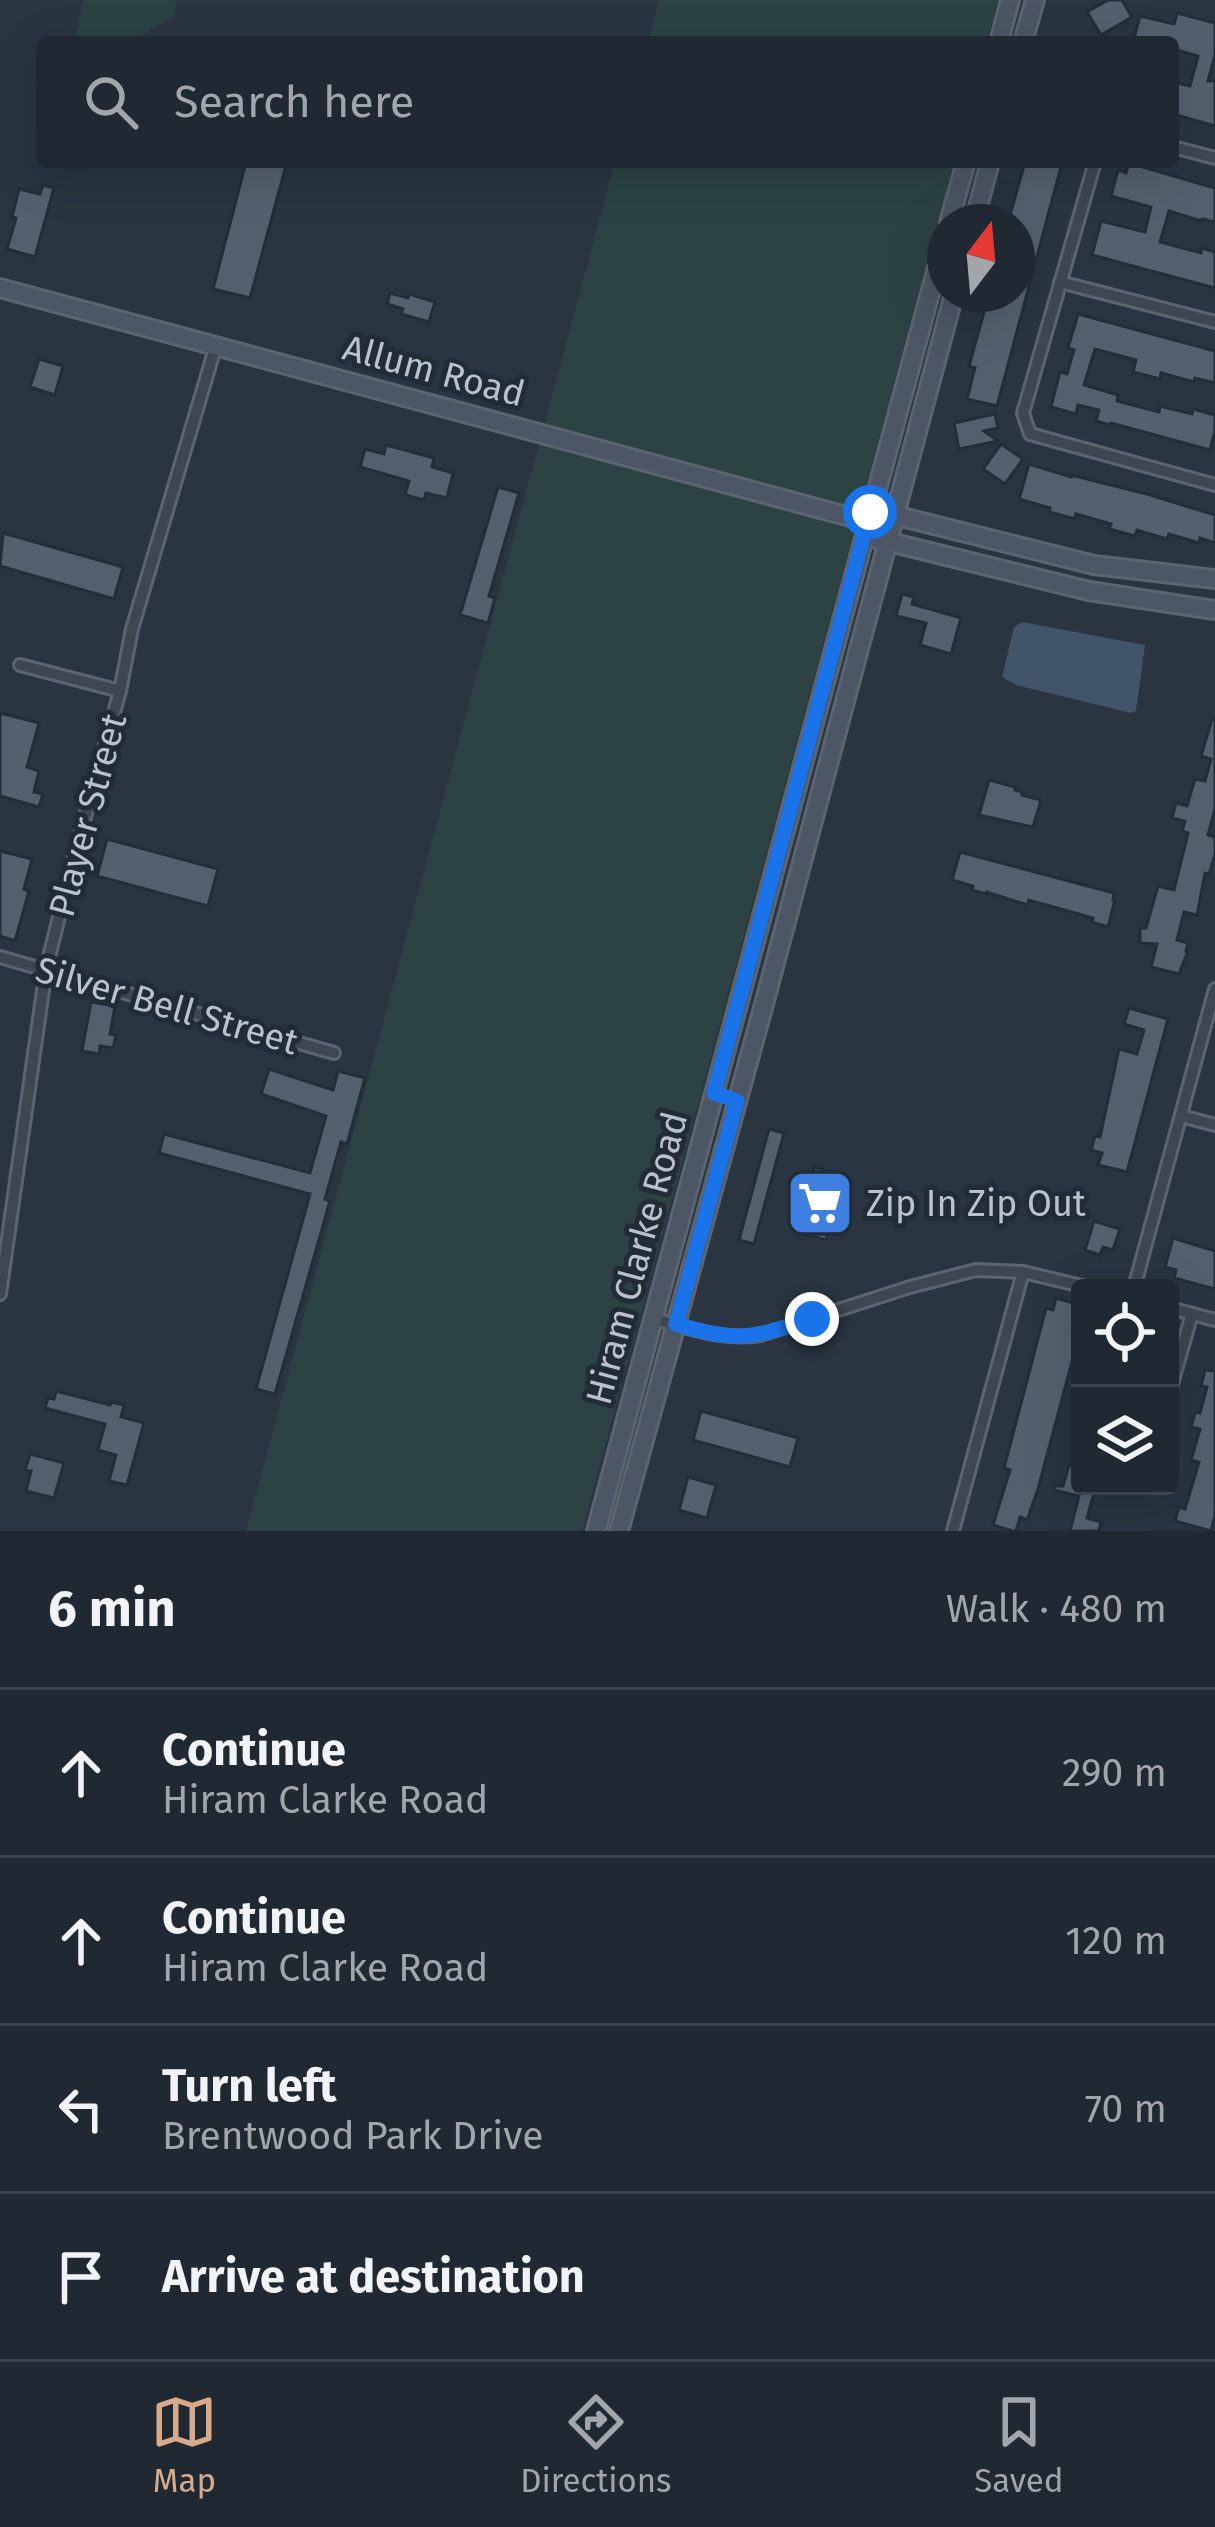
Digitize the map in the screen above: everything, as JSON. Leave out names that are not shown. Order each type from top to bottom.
[{"type":"main road","points":[[1000,36],[1010,0]]},
{"type":"main road","points":[[1025,36],[1035,0]]},
{"type":"main road","points":[[955,204],[964,168]]},
{"type":"main road","points":[[979,204],[988,168]]},
{"type":"main road","name":"Allum Road","points":[[0,288],[850,517],[870,512]]},
{"type":"main road","name":"Hiram Clarke Road","points":[[596,1531],[927,306]]},
{"type":"main road","name":"Hiram Clarke Road","points":[[619,1531],[949,312]]},
{"type":"main road","points":[[870,512],[1094,565],[1215,578]]},
{"type":"main road","points":[[850,517],[864,536],[886,542],[1089,591],[1215,610]]},
{"type":"main road","points":[[806,752],[829,758]]},
{"type":"main road","points":[[760,921],[784,927]]},
{"type":"main road","points":[[714,1093],[737,1101]]},
{"type":"street","points":[[1179,149],[1215,158]]},
{"type":"street","points":[[1093,168],[1023,413],[1025,424],[1030,434],[1215,485]]},
{"type":"street","points":[[1060,282],[1215,322]]},
{"type":"street","name":"Player Street","points":[[0,1294],[46,969],[132,629],[216,345]]},
{"type":"street","points":[[20,665],[120,691]]},
{"type":"street","name":"Silver Bell Street","points":[[0,957],[334,1053]]},
{"type":"street","points":[[1136,1279],[1215,989]]},
{"type":"street","points":[[1181,1115],[1215,1125]]},
{"type":"street","points":[[653,1319],[740,1338],[976,1270],[1023,1272],[1071,1283]]},
{"type":"street","points":[[953,1531],[1023,1272]]},
{"type":"street","points":[[1179,1310],[1215,1320]]},
{"type":"street","points":[[1171,1387],[1192,1314]]},
{"type":"green space","points":[[83,0],[176,0],[175,15],[142,36],[76,36]]},
{"type":"green space","points":[[659,0],[998,0],[988,36],[650,36]]},
{"type":"green space","points":[[613,168],[952,168],[943,204],[927,204],[927,261],[582,1531],[246,1531]]},
{"type":"water","points":[[1022,622],[1145,645],[1136,711],[1016,685],[1002,677],[1014,627]]},
{"type":"building","points":[[1108,0],[1122,0],[1132,17],[1101,35],[1087,12]]},
{"type":"building","points":[[1177,13],[1215,23],[1215,55],[1208,81],[1215,81],[1215,126],[1179,116],[1179,83],[1190,86],[1198,56],[1179,51],[1179,36],[1135,36],[1140,16],[1174,24]]},
{"type":"building","points":[[244,168],[285,168],[250,298],[213,289]]},
{"type":"building","points":[[1023,168],[1061,168],[1035,264],[1035,204],[1013,204]]},
{"type":"building","points":[[1128,168],[1146,168],[1215,188],[1215,222],[1169,211],[1160,242],[1215,252],[1215,288],[1092,255],[1101,221],[1145,232],[1151,207],[1111,196],[1118,170],[1126,173]]},
{"type":"building","points":[[43,185],[54,188],[35,257],[7,249],[19,189],[40,194]]},
{"type":"building","points":[[390,293],[435,302],[429,322],[401,314],[403,309],[387,304]]},
{"type":"building","points":[[984,312],[1022,312],[997,406],[967,399],[975,368],[969,366]]},
{"type":"building","points":[[1078,314],[1215,351],[1215,383],[1133,372],[1136,360],[1095,349],[1084,385],[1118,395],[1117,401],[1159,412],[1160,406],[1215,415],[1210,450],[1096,421],[1099,410],[1078,405],[1076,414],[1051,407],[1060,372],[1067,374],[1074,350],[1068,348]]},
{"type":"building","points":[[39,359],[63,366],[55,395],[30,387]]},
{"type":"building","points":[[995,414],[998,428],[984,431],[998,441],[959,449],[954,423]]},
{"type":"building","points":[[1001,444],[1023,459],[1005,484],[983,469]]},
{"type":"building","points":[[386,445],[434,458],[432,467],[453,473],[447,498],[426,493],[424,500],[405,495],[409,481],[360,467],[365,449],[384,454]]},
{"type":"building","points":[[1029,464],[1215,515],[1215,543],[1169,534],[1167,539],[1137,530],[1135,536],[1076,514],[1075,519],[1049,512],[1050,508],[1019,499]]},
{"type":"building","points":[[498,487],[519,493],[489,596],[495,598],[488,623],[460,615]]},
{"type":"building","points":[[3,533],[123,567],[114,599],[0,566]]},
{"type":"building","points":[[902,594],[914,597],[912,604],[961,618],[951,654],[920,645],[926,623],[896,616]]},
{"type":"building","points":[[0,713],[39,723],[27,767],[39,771],[34,792],[43,794],[39,807],[0,796]]},
{"type":"building","points":[[1212,719],[1215,809],[1208,835],[1215,837],[1215,855],[1209,874],[1205,873],[1197,915],[1184,912],[1177,940],[1188,943],[1188,951],[1179,974],[1151,967],[1157,944],[1140,943],[1140,928],[1146,928],[1158,886],[1174,890],[1188,833],[1182,831],[1185,821],[1172,818],[1176,803],[1187,806],[1195,779],[1205,781],[1211,759],[1201,756]]},
{"type":"building","points":[[989,780],[1041,800],[1033,827],[979,815]]},
{"type":"building","points":[[107,839],[218,869],[208,906],[97,876]]},
{"type":"building","points":[[0,851],[32,859],[15,941],[0,936]]},
{"type":"building","points":[[960,852],[1114,893],[1108,927],[1092,922],[1093,918],[1029,900],[1027,905],[952,880]]},
{"type":"building","points":[[91,1002],[115,1006],[110,1034],[116,1035],[113,1048],[100,1046],[99,1054],[82,1051]]},
{"type":"building","points":[[1129,1008],[1168,1019],[1127,1172],[1098,1165],[1102,1153],[1091,1150],[1095,1136],[1100,1137],[1119,1049],[1137,1054],[1144,1030],[1124,1024]]},
{"type":"building","points":[[269,1069],[333,1090],[338,1071],[365,1078],[347,1144],[341,1142],[325,1199],[330,1201],[275,1394],[256,1389],[310,1194],[159,1153],[164,1134],[310,1173],[326,1116],[261,1094]]},
{"type":"building","points":[[769,1129],[784,1133],[754,1244],[739,1240]]},
{"type":"building","name":"Zip In Zip Out","points":[[814,1167],[843,1175],[826,1240],[797,1232]]},
{"type":"building","points":[[1094,1221],[1120,1229],[1113,1250],[1103,1247],[1100,1255],[1085,1250]]},
{"type":"building","points":[[1173,1238],[1215,1251],[1215,1289],[1174,1278],[1176,1270],[1165,1267]]},
{"type":"building","points":[[1056,1298],[1071,1302],[1071,1366],[1038,1489],[1027,1520],[1020,1517],[1013,1531],[993,1525],[1046,1308],[1053,1310]]},
{"type":"building","points":[[1205,1370],[1215,1371],[1211,1531],[1175,1521],[1179,1507],[1185,1509],[1199,1462],[1191,1460],[1200,1429],[1191,1427],[1207,1387],[1201,1386]]},
{"type":"building","points":[[56,1391],[124,1405],[121,1417],[144,1423],[127,1485],[109,1481],[116,1455],[98,1450],[105,1424],[45,1408]]},
{"type":"building","points":[[701,1411],[798,1438],[790,1467],[693,1440]]},
{"type":"building","points":[[30,1454],[64,1463],[54,1498],[26,1491]]},
{"type":"building","points":[[1071,1466],[1071,1494],[1054,1490],[1054,1486],[1063,1486]]},
{"type":"building","points":[[688,1477],[716,1485],[707,1518],[679,1510]]},
{"type":"building","points":[[1075,1495],[1093,1495],[1087,1518],[1101,1522],[1099,1531],[1070,1531],[1079,1496]]},
{"type":"place","name":"Zip In Zip Out","points":[[820,1203]]},
{"type":"route","points":[[812,1319],[740,1338],[676,1324],[737,1101],[714,1093],[870,512]]}]
